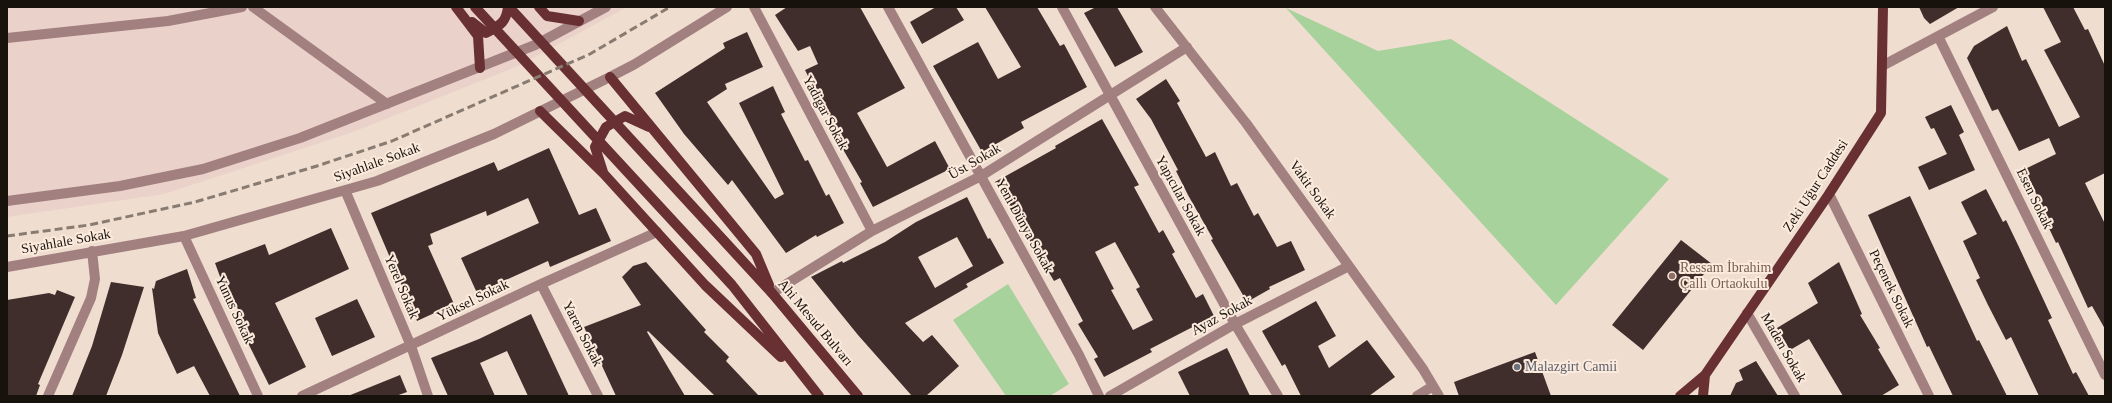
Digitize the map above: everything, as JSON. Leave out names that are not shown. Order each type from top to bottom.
[{"type":"main road","points":[[456,7],[478,36],[480,68]]},
{"type":"main road","points":[[474,7],[732,286],[806,382]]},
{"type":"main road","points":[[464,16],[486,32],[504,21],[507,17],[508,7]]},
{"type":"main road","name":"Ahi Mesud Bulvarı","points":[[508,7],[772,293],[858,396]]},
{"type":"main road","points":[[539,7],[547,16],[579,21]]},
{"type":"main road","name":"Zeki Uğur Caddesi","points":[[1705,375],[1829,194],[1881,113],[1883,7]]},
{"type":"main road","points":[[610,77],[756,254],[772,293]]},
{"type":"main road","points":[[540,111],[604,174],[705,285],[819,396]]},
{"type":"main road","points":[[604,174],[595,147],[606,127],[625,116],[653,128]]},
{"type":"main road","points":[[1680,396],[1705,375]]},
{"type":"main road","points":[[1703,396],[1705,375]]},
{"type":"street","points":[[7,38],[168,21],[242,7]]},
{"type":"street","points":[[253,7],[387,104]]},
{"type":"street","points":[[7,201],[120,186],[203,169],[300,138],[535,45],[606,7]]},
{"type":"street","name":"Siyahlale Sokak","points":[[7,267],[184,236],[377,181],[494,134],[610,77],[635,64],[727,7]]},
{"type":"street","name":"Yadigar Sokak","points":[[754,7],[872,232]]},
{"type":"street","name":"Yeni Dünya Sokak","points":[[888,7],[982,176],[1079,355],[1099,396]]},
{"type":"street","name":"Yapıcılar Sokak","points":[[1062,7],[1235,324],[1278,396]]},
{"type":"street","name":"Vakit Sokak","points":[[1155,7],[1246,123],[1423,369],[1439,396]]},
{"type":"street","points":[[1882,66],[1993,7]]},
{"type":"street","name":"Esen Sokak","points":[[1938,36],[2105,375]]},
{"type":"street","name":"Üst Sokak","points":[[772,293],[872,232],[982,176],[1187,47]]},
{"type":"street","name":"Yerel Sokak","points":[[345,190],[411,346],[428,396]]},
{"type":"street","name":"Peçenek Sokak","points":[[1829,194],[1929,396]]},
{"type":"street","name":"Yüksel Sokak","points":[[302,396],[541,284],[657,232]]},
{"type":"street","name":"Yunus Sokak","points":[[184,236],[258,396]]},
{"type":"street","points":[[48,396],[91,298],[95,279],[92,251]]},
{"type":"street","name":"Ayaz Sokak","points":[[1110,396],[1235,324],[1349,266]]},
{"type":"street","name":"Yaren Sokak","points":[[541,284],[598,396]]},
{"type":"street","name":"Maden Sokak","points":[[1747,314],[1795,396]]},
{"type":"street","points":[[1417,396],[1433,386]]},
{"type":"shaded area","points":[[7,7],[627,7],[518,66],[353,132],[164,194],[7,217]]},
{"type":"green space","points":[[1286,8],[1378,51],[1451,39],[1669,179],[1556,305]]},
{"type":"green space","points":[[1008,284],[1069,384],[1050,396],[1006,396],[953,320]]},
{"type":"building","points":[[787,7],[860,7],[905,88],[857,113],[887,167],[935,141],[950,169],[873,207],[860,183],[862,182],[837,139],[840,138],[805,70],[818,64],[810,46],[798,51],[775,15]]},
{"type":"building","points":[[936,7],[956,7],[964,20],[922,44],[910,22]]},
{"type":"building","points":[[985,7],[1037,7],[1060,46],[1064,44],[1087,87],[1021,122],[1024,128],[982,152],[933,66],[978,42],[998,79],[1021,67]]},
{"type":"building","points":[[1096,7],[1117,7],[1143,52],[1115,67],[1084,13]]},
{"type":"building","points":[[1919,7],[1959,7],[1930,24],[1924,18]]},
{"type":"building","points":[[2043,7],[2073,7],[2085,30],[2088,29],[2105,66],[2105,173],[2085,183],[2105,224],[2105,329],[2092,306],[2088,308],[2058,242],[2056,243],[2047,224],[2049,222],[2025,169],[2056,154],[2049,138],[2019,151],[1998,109],[1992,111],[1967,58],[1974,46],[2007,26],[2022,61],[2026,59],[2059,127],[2080,117],[2044,50],[2061,42]]},
{"type":"building","points":[[747,32],[763,67],[725,84],[727,89],[707,102],[775,199],[784,194],[739,103],[773,86],[785,112],[781,114],[805,161],[808,160],[826,196],[829,194],[844,223],[817,237],[816,235],[786,253],[732,180],[728,185],[684,134],[655,93],[725,48],[723,43]]},
{"type":"building","points":[[1166,79],[1180,101],[1177,103],[1206,157],[1215,152],[1231,186],[1237,183],[1254,216],[1258,213],[1277,247],[1291,241],[1305,270],[1269,287],[1270,289],[1247,302],[1211,240],[1213,239],[1188,195],[1176,171],[1178,170],[1151,119],[1136,99]]},
{"type":"building","points":[[1951,105],[1964,132],[1959,135],[1975,170],[1929,190],[1918,167],[1947,154],[1934,128],[1931,129],[1925,117]]},
{"type":"building","points":[[1102,119],[1139,185],[1134,187],[1159,233],[1163,230],[1175,252],[1172,254],[1196,298],[1203,294],[1214,316],[1150,349],[1152,352],[1104,377],[1094,359],[1098,357],[1078,324],[1083,321],[1060,278],[1054,281],[995,182],[1056,148],[1055,146]],"holes":[[[1115,242],[1140,287],[1136,289],[1153,320],[1133,330],[1111,290],[1114,289],[1095,252]]]},
{"type":"building","points":[[549,148],[579,215],[596,208],[611,241],[550,267],[548,261],[477,293],[461,258],[539,223],[528,198],[487,216],[486,211],[430,234],[433,244],[428,246],[454,304],[417,321],[371,213],[494,162],[498,171]]},
{"type":"building","points":[[1986,189],[2003,222],[2006,220],[2018,245],[2052,318],[2048,320],[2073,374],[2076,372],[2089,396],[2039,396],[2011,337],[2006,340],[1988,305],[1976,280],[1980,278],[1963,241],[1977,234],[1961,202]]},
{"type":"building","points":[[1910,196],[1977,341],[1979,340],[2007,396],[1953,396],[1929,346],[1927,347],[1868,215]]},
{"type":"building","points":[[967,197],[988,239],[990,238],[1004,263],[966,284],[968,287],[905,323],[923,342],[932,335],[959,366],[926,396],[912,396],[858,335],[811,277],[842,261],[843,263],[885,242],[916,222]],"holes":[[[957,237],[973,266],[935,288],[918,257]]]},
{"type":"building","points":[[331,228],[349,269],[275,303],[306,367],[269,385],[244,335],[249,333],[225,281],[222,282],[215,263],[265,244],[269,255]]},
{"type":"building","points":[[1681,240],[1712,264],[1643,350],[1612,325]]},
{"type":"building","points":[[646,262],[706,330],[704,332],[729,357],[726,361],[759,396],[715,396],[648,331],[647,332],[685,396],[616,396],[584,327],[641,305],[622,277],[633,266]]},
{"type":"building","points":[[1839,262],[1862,314],[1860,315],[1880,348],[1878,349],[1899,385],[1881,396],[1843,396],[1809,339],[1790,350],[1777,328],[1818,303],[1808,283]]},
{"type":"building","points":[[187,269],[196,298],[193,299],[240,396],[210,396],[194,366],[177,374],[158,333],[152,288],[154,289],[156,281]]},
{"type":"building","points":[[111,282],[144,287],[122,355],[106,396],[72,396],[92,346]]},
{"type":"building","points":[[57,290],[75,297],[38,384],[40,385],[36,396],[7,396],[7,300],[49,293],[55,295]]},
{"type":"building","points":[[357,299],[375,337],[332,356],[315,318]]},
{"type":"building","points":[[1316,301],[1336,336],[1318,346],[1329,368],[1367,340],[1395,377],[1369,396],[1301,396],[1285,364],[1282,366],[1262,331]]},
{"type":"building","points":[[531,314],[569,396],[528,396],[507,351],[480,363],[495,396],[448,396],[431,358],[479,339]]},
{"type":"building","points":[[1227,348],[1250,396],[1190,396],[1178,372]]},
{"type":"building","name":"Malazgirt Camii","points":[[1535,352],[1551,396],[1459,396],[1454,382]]},
{"type":"building","points":[[1756,361],[1778,396],[1730,396],[1736,383],[1743,380],[1739,370]]},
{"type":"building","points":[[400,375],[407,392],[396,396],[348,396]]},
{"type":"railway","points":[[7,236],[89,225],[195,202],[317,166],[392,141],[590,54],[670,7]]},
{"type":"place","name":"Ressam İbrahim Çallı Ortaokulu","points":[[1672,276]]},
{"type":"place","name":"Malazgirt Camii","points":[[1517,367]]}]
